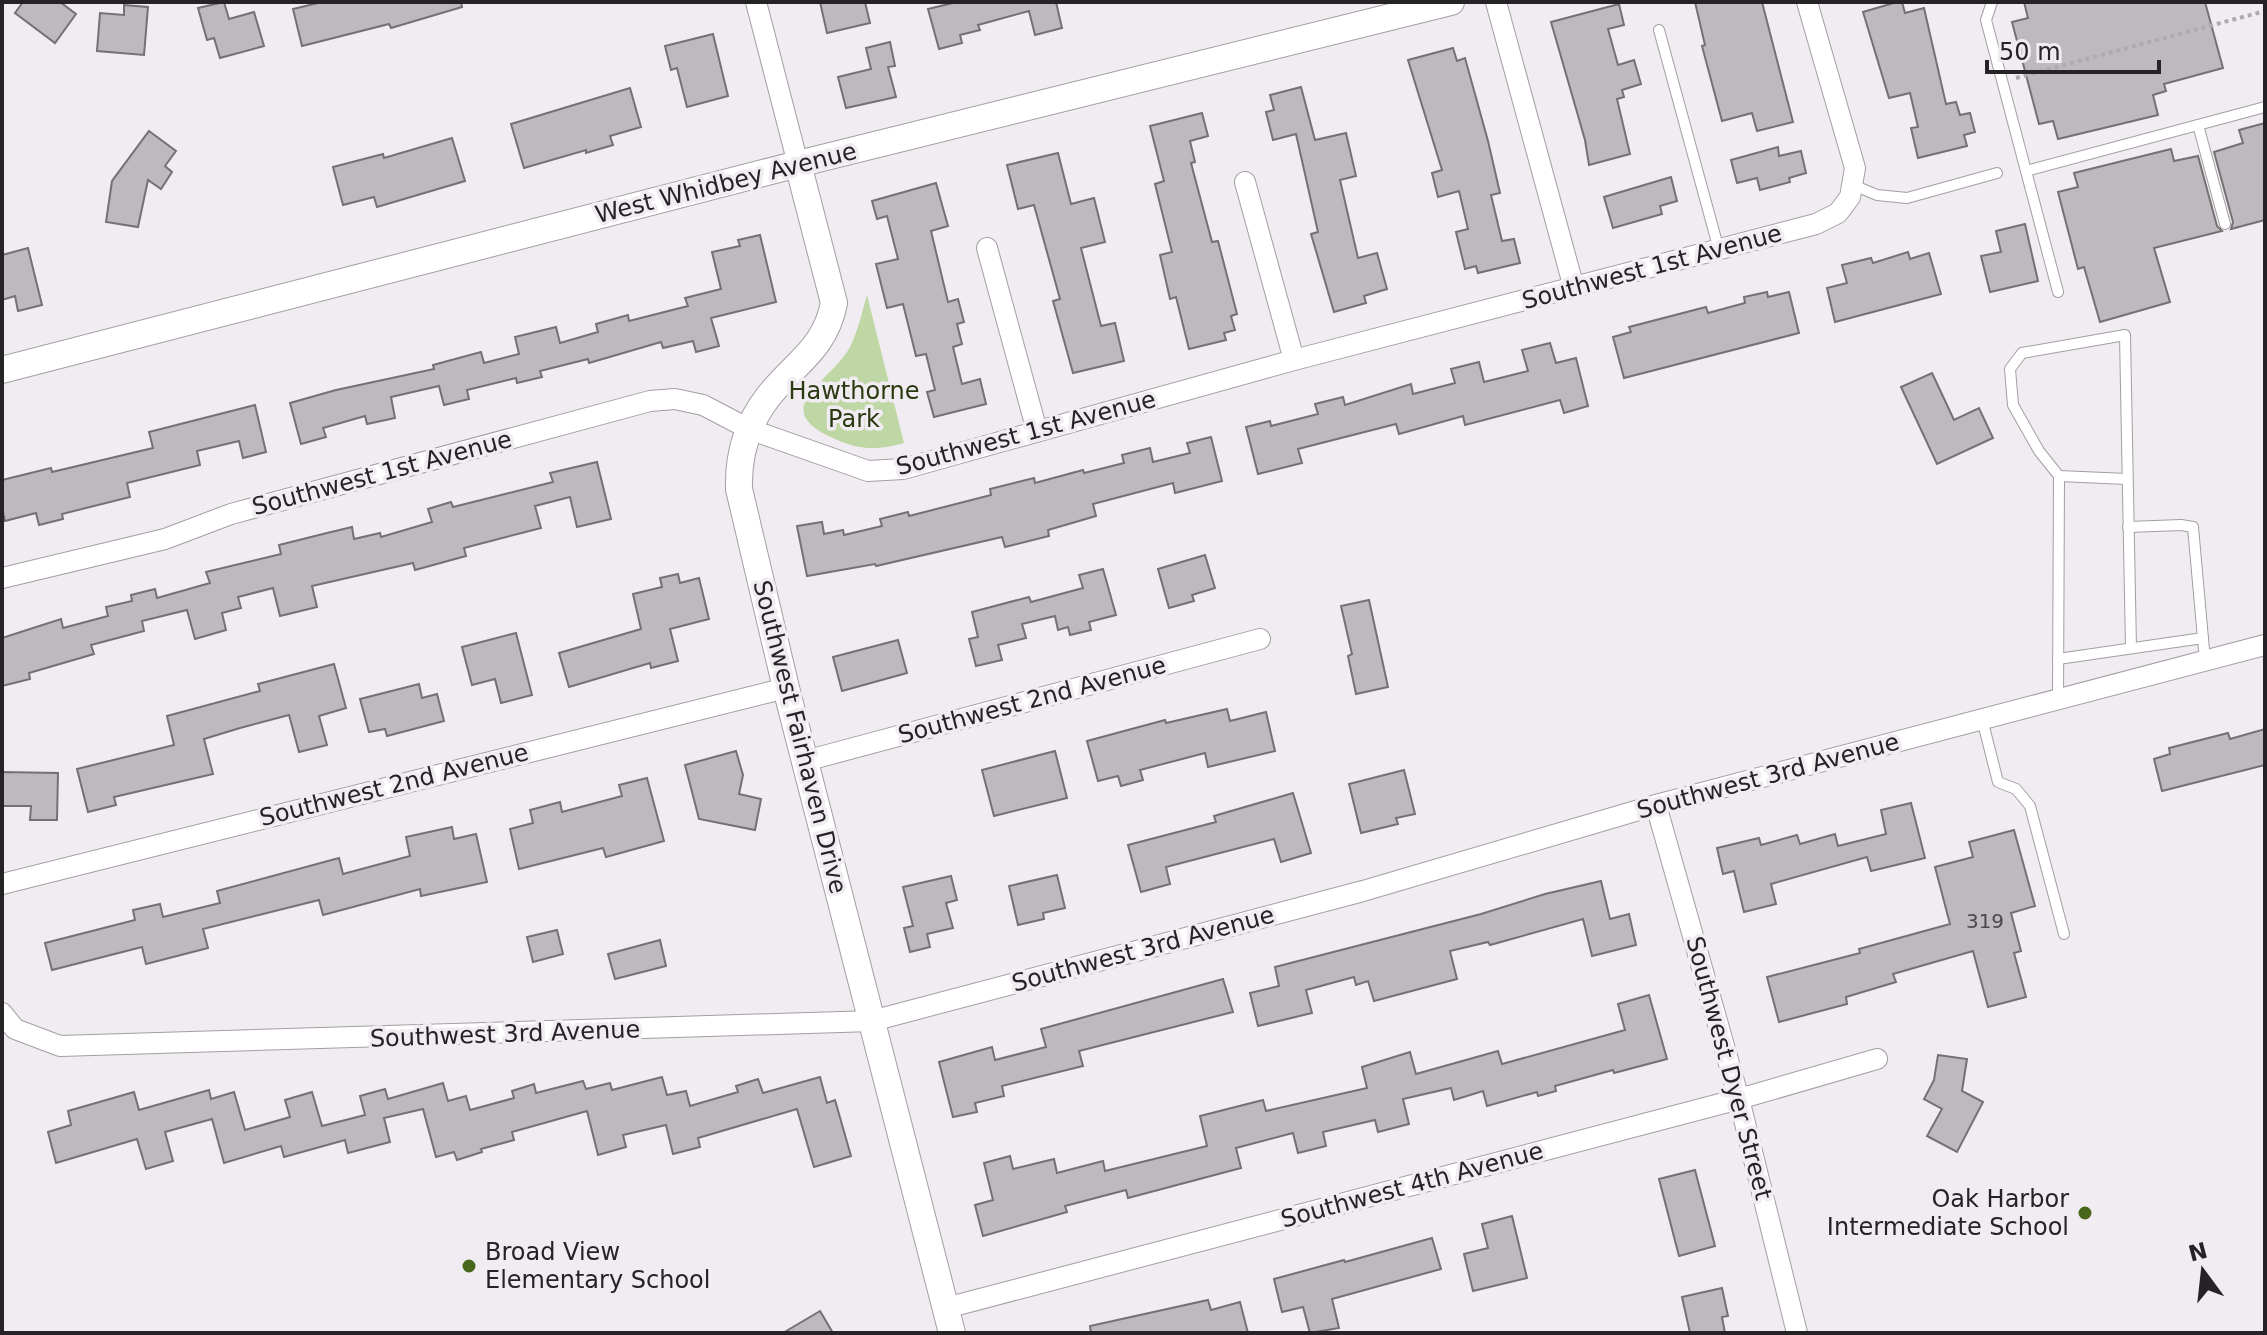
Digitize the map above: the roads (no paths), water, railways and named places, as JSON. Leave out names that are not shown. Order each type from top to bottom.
[{"type":"street","points":[[756,2],[798,164]]},
{"type":"street","name":"West Whidbey Avenue","points":[[2,370],[798,164],[1451,2]]},
{"type":"street","points":[[1496,2],[1574,288]]},
{"type":"street","points":[[1807,2],[1855,168],[1853,185]]},
{"type":"street","name":"Southwest Fairhaven Drive","points":[[798,164],[834,303],[831,319],[819,343],[767,398],[749,429],[738,464],[739,489],[786,688],[949,1320]]},
{"type":"street","points":[[1245,182],[1294,360]]},
{"type":"street","name":"Southwest 1st Avenue","points":[[2,578],[165,539],[231,514],[650,401],[675,399],[703,405],[749,429],[868,471],[903,469],[1294,360],[1816,224],[1838,213],[1850,197],[1853,185]]},
{"type":"street","points":[[987,248],[1037,431]]},
{"type":"street","name":"Southwest 2nd Avenue","points":[[805,761],[1260,639]]},
{"type":"street","name":"Southwest 3rd Avenue","points":[[2,1013],[15,1029],[60,1046],[872,1021],[1363,891],[1656,805],[2265,645]]},
{"type":"street","name":"Southwest 2nd Avenue","points":[[2,884],[786,688]]},
{"type":"street","name":"Southwest Dyer Street","points":[[1656,805],[1739,1099],[1797,1333]]},
{"type":"street","name":"Southwest 4th Avenue","points":[[949,1320],[1877,1059]]},
{"type":"lane","points":[[1992,2],[1986,20],[2058,292]]},
{"type":"lane","points":[[1659,30],[1719,250]]},
{"type":"lane","points":[[2026,171],[2265,107]]},
{"type":"lane","points":[[2198,125],[2225,224]]},
{"type":"lane","points":[[1853,185],[1877,195],[1907,198],[1997,173]]},
{"type":"lane","points":[[2058,699],[2059,476],[2039,451],[2013,405],[2010,369],[2022,353],[2125,335],[2131,648]]},
{"type":"lane","points":[[2059,476],[2127,479]]},
{"type":"lane","points":[[2128,527],[2193,527],[2205,661]]},
{"type":"lane","points":[[2058,659],[2203,638]]},
{"type":"lane","points":[[1982,719],[1998,782],[2016,789],[2030,806],[2064,934]]},
{"type":"place","name":"Oak Harbor Intermediate School","points":[[2085,1213]]},
{"type":"place","name":"Broad View Elementary School","points":[[469,1266]]},
{"type":"park label","name":"Hawthorne Park","points":[[854,405]]}]
